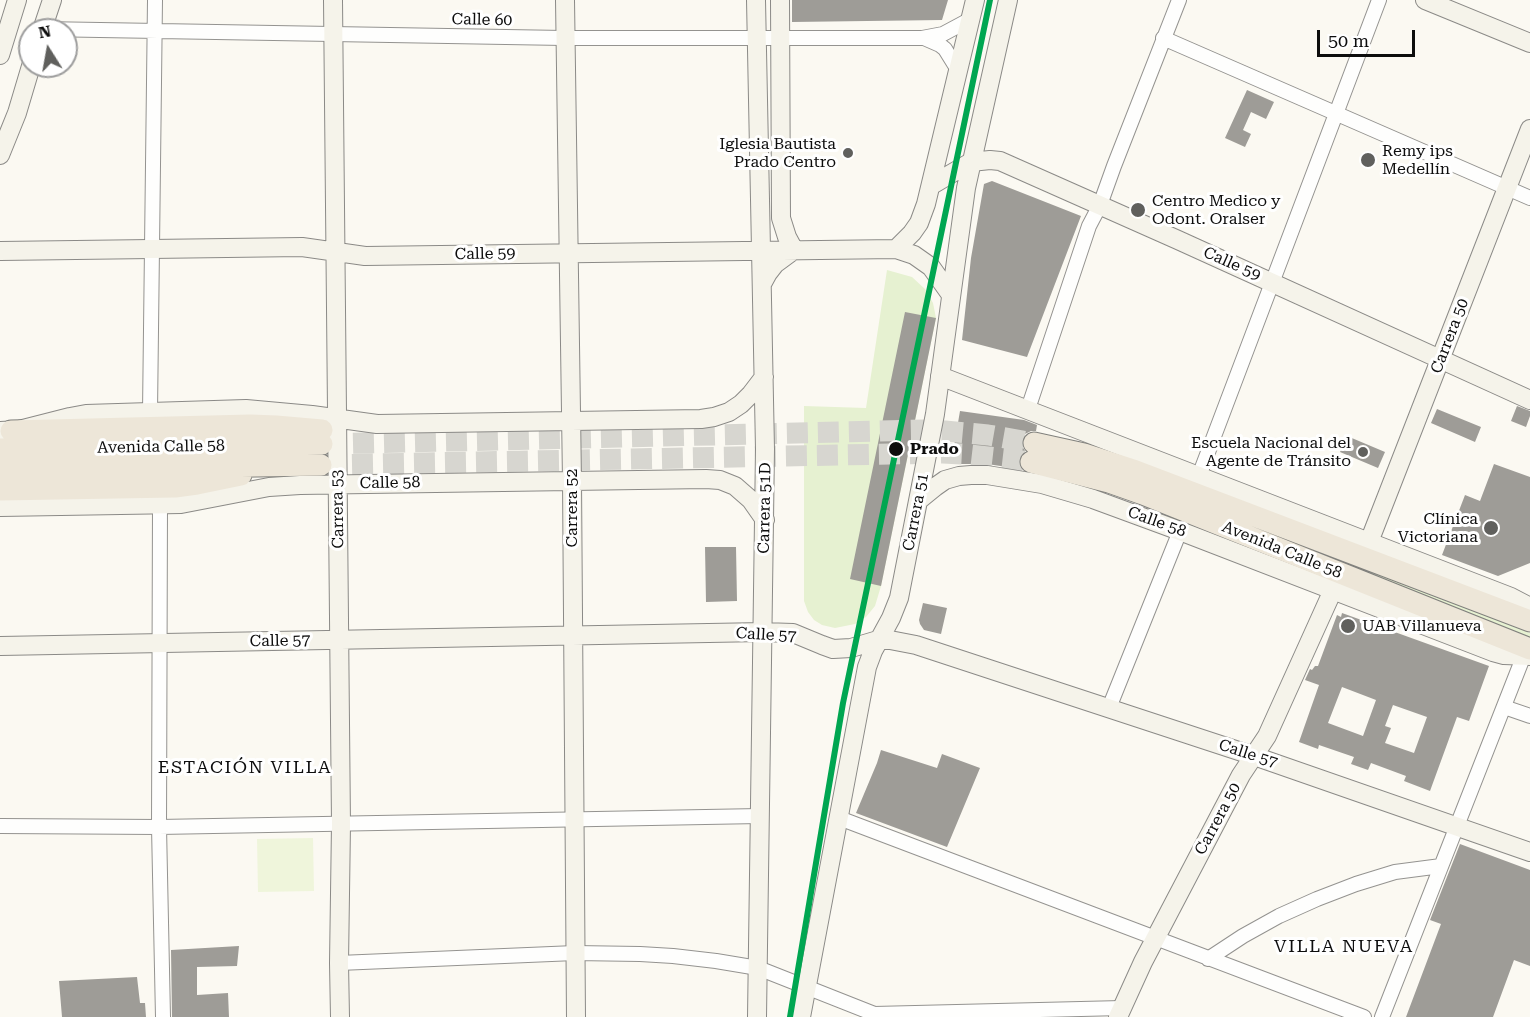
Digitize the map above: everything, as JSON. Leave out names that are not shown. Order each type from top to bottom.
[{"type":"main road","points":[[3,434],[250,425],[276,426],[325,439]]},
{"type":"main road","name":"Avenida Calle 58","points":[[0,470],[285,465],[325,439]]},
{"type":"main road","name":"Avenida Calle 58","points":[[1528,652],[1143,494],[1033,453],[1084,454],[1136,471],[1530,621]]},
{"type":"main road","points":[[0,490],[175,487],[220,480],[285,465]]},
{"type":"street","points":[[0,55],[4,28],[17,0]]},
{"type":"street","points":[[46,18],[52,0]]},
{"type":"street","points":[[150,412],[154,0]]},
{"type":"street","name":"Carrera 53","points":[[333,0],[335,252],[325,439],[338,484],[340,1017]]},
{"type":"street","name":"Carrera 52","points":[[565,0],[576,1017]]},
{"type":"street","name":"Carrera 51D","points":[[756,0],[765,520],[757,1017]]},
{"type":"street","points":[[762,284],[775,264],[794,250],[781,218],[780,0]]},
{"type":"street","points":[[896,249],[919,223],[927,204],[975,0]]},
{"type":"street","name":"Carrera 51","points":[[801,1017],[867,667],[870,656],[899,598],[919,500],[940,376],[971,162],[1008,0]]},
{"type":"street","points":[[1028,410],[1089,226],[1100,205],[1113,166],[1179,0]]},
{"type":"street","points":[[1198,476],[1379,0]]},
{"type":"street","points":[[1425,0],[1530,43]]},
{"type":"street","name":"Calle 60","points":[[78,30],[564,38],[922,38],[943,34],[970,19]]},
{"type":"street","points":[[922,38],[945,49],[958,70]]},
{"type":"street","points":[[1163,38],[1530,198]]},
{"type":"street","points":[[0,154],[17,113],[27,78]]},
{"type":"street","name":"Carrera 50","points":[[1369,542],[1530,129]]},
{"type":"street","name":"Calle 59","points":[[932,185],[971,162],[1000,161],[1530,400]]},
{"type":"street","name":"Calle 59","points":[[0,251],[302,247],[365,256],[896,249],[914,255],[932,267],[951,295]]},
{"type":"street","points":[[940,376],[1511,597],[1530,607]]},
{"type":"street","points":[[3,434],[78,415],[150,412],[252,410],[325,439],[376,424],[701,419],[729,412],[741,404],[764,377]]},
{"type":"street","name":"Calle 58","points":[[919,500],[945,480],[971,475],[987,475],[1069,491],[1180,531],[1493,652],[1504,655],[1528,652]]},
{"type":"street","name":"Calle 58","points":[[0,507],[160,505],[197,502],[269,487],[338,484],[720,480],[729,482],[744,492],[765,520]]},
{"type":"street","points":[[160,505],[159,827],[163,1017]]},
{"type":"street","points":[[1110,708],[1180,531]]},
{"type":"street","name":"Carrera 50","points":[[1120,1012],[1143,962],[1241,775],[1267,736],[1333,590]]},
{"type":"street","name":"Calle 57","points":[[0,646],[763,632],[793,633],[833,648],[851,648],[879,640],[890,640],[916,645],[1110,708],[1530,852]]},
{"type":"street","points":[[1382,1017],[1504,706],[1528,652]]},
{"type":"street","points":[[1504,706],[1530,716]]},
{"type":"street","points":[[0,826],[159,827],[760,816]]},
{"type":"street","points":[[839,818],[1364,1017]]},
{"type":"street","points":[[1208,958],[1279,916],[1317,899],[1356,884],[1395,873],[1441,866]]},
{"type":"street","points":[[339,963],[575,953],[673,956],[758,968],[878,1016],[1120,1012]]},
{"type":"green space","points":[[887,270],[912,277],[925,289],[933,303],[936,318],[875,606],[866,617],[855,624],[835,628],[822,625],[814,620],[804,601],[804,406],[866,408]]},
{"type":"green space","points":[[1036,449],[1278,534],[1530,633],[1530,643]]},
{"type":"green space","points":[[313,838],[314,891],[258,892],[257,839]]},
{"type":"building","points":[[792,0],[948,0],[942,20],[792,22]]},
{"type":"building","points":[[1247,90],[1274,102],[1266,119],[1251,112],[1243,130],[1251,134],[1245,147],[1225,138]]},
{"type":"building","points":[[992,181],[1081,216],[1027,357],[962,340],[971,258],[984,184]]},
{"type":"building","name":"Prado","points":[[905,312],[936,318],[881,586],[850,579]]},
{"type":"building","points":[[1517,406],[1530,411],[1526,427],[1511,421]]},
{"type":"building","points":[[1437,409],[1481,427],[1475,442],[1431,423]]},
{"type":"building","points":[[960,411],[1024,420],[1037,425],[1036,431],[1025,434],[1022,440],[1025,451],[1019,459],[1021,469],[987,464],[951,464]]},
{"type":"building","name":"Escuela Nacional del Agente de Tránsito","points":[[1347,436],[1385,452],[1378,468],[1340,452]]},
{"type":"building","name":"Clínica Victoriana","points":[[1494,464],[1530,477],[1530,563],[1498,576],[1442,555],[1465,495],[1480,501]]},
{"type":"building","points":[[705,547],[736,547],[737,601],[706,602]]},
{"type":"building","points":[[923,603],[947,608],[941,634],[924,630],[920,624]]},
{"type":"building","points":[[1342,613],[1489,666],[1469,721],[1457,717],[1430,791],[1404,781],[1406,776],[1371,763],[1368,770],[1351,764],[1354,757],[1319,745],[1318,749],[1299,742],[1319,685],[1305,680],[1310,669],[1318,666],[1337,615],[1341,617]],"holes":[[[1342,687],[1376,700],[1363,736],[1328,723]],[[1393,705],[1427,717],[1414,753],[1385,743],[1391,728],[1385,726]]]},
{"type":"building","points":[[881,750],[937,768],[942,754],[980,768],[947,847],[856,813]]},
{"type":"building","points":[[1460,844],[1530,870],[1530,966],[1514,960],[1493,1017],[1406,1017],[1441,924],[1430,920]]},
{"type":"building","points":[[239,946],[237,966],[197,967],[197,995],[228,993],[229,1017],[172,1017],[171,950]]},
{"type":"building","points":[[137,977],[140,1003],[145,1003],[146,1017],[62,1017],[59,981]]},
{"type":"tunnel","points":[[322,444],[925,430],[988,435],[1034,443]]},
{"type":"tunnel","points":[[321,465],[943,453],[1031,462]]},
{"type":"transit line","points":[[790,1017],[843,703],[990,0]]},
{"type":"place","name":"Iglesia Bautista Prado Centro","points":[[848,153]]},
{"type":"place","name":"Remy ips Medellín","points":[[1368,160]]},
{"type":"place","name":"Centro Medico y Odont. Oralser","points":[[1138,210]]},
{"type":"place","name":"Prado","points":[[896,449]]},
{"type":"place","name":"Escuela Nacional del Agente de Tránsito","points":[[1363,452]]},
{"type":"place","name":"Clínica Victoriana","points":[[1491,528]]},
{"type":"place","name":"UAB Villanueva","points":[[1348,626]]},
{"type":"district","name":"ESTACIÓN VILLA","points":[[245,768]]},
{"type":"district","name":"VILLA NUEVA","points":[[1344,947]]}]
